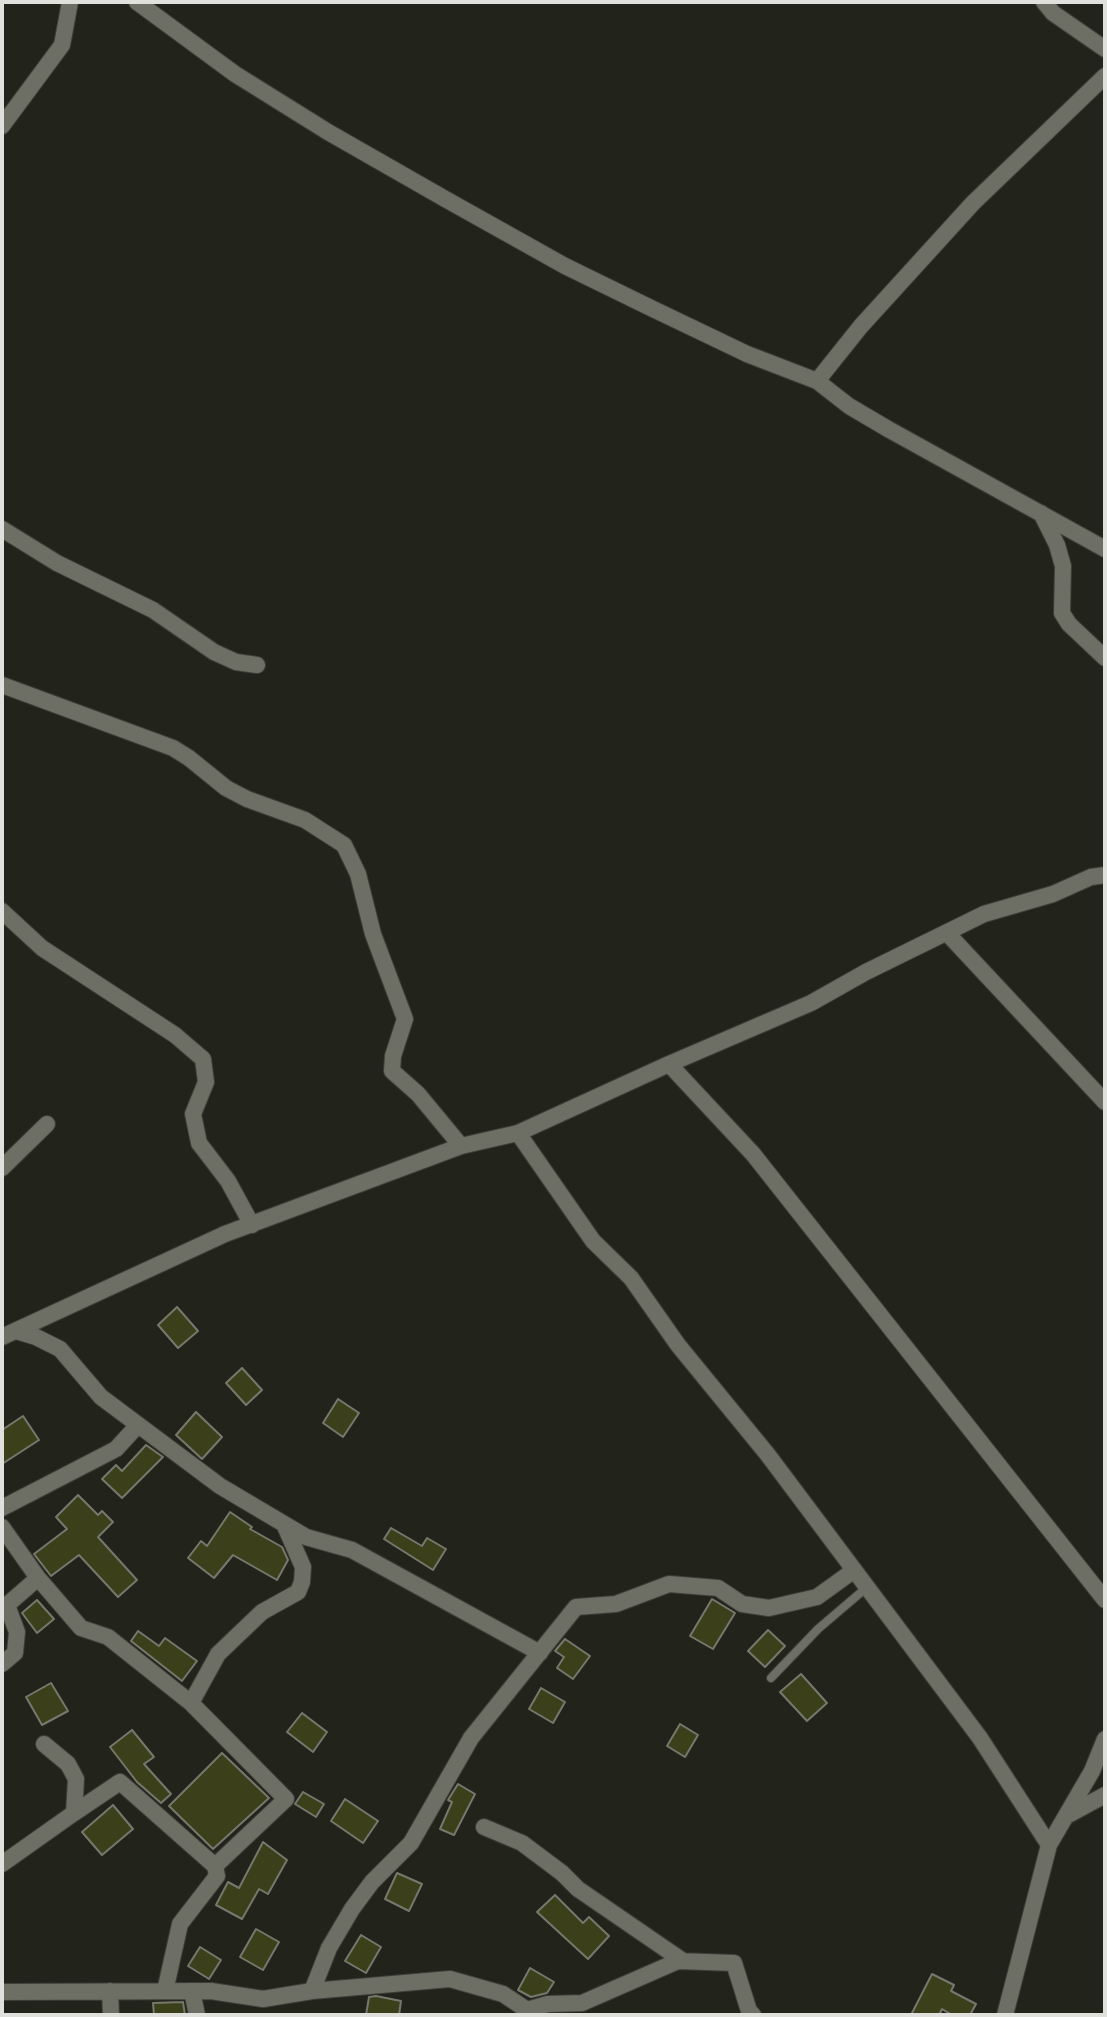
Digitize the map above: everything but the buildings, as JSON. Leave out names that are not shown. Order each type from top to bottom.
[{"type":"street","points":[[2,126],[62,45],[70,2]]},
{"type":"street","points":[[137,2],[235,74],[328,132],[473,215],[565,266],[653,309],[747,354],[817,381],[849,406],[888,429],[1105,549]]},
{"type":"street","points":[[1044,2],[1053,13],[1105,49]]},
{"type":"street","points":[[817,381],[861,326],[973,203],[1105,76]]},
{"type":"street","points":[[1041,513],[1057,545],[1063,566],[1062,613],[1069,624],[1105,658]]},
{"type":"street","points":[[2,529],[57,563],[153,610],[214,652],[236,662],[257,665]]},
{"type":"street","points":[[2,685],[173,748],[226,788],[305,820],[344,845],[358,874],[373,934],[405,1019],[393,1056],[392,1071],[418,1094],[461,1146]]},
{"type":"street","points":[[7,1333],[225,1234],[461,1146],[518,1133],[811,1003],[866,972],[984,914],[1105,875]]},
{"type":"street","points":[[2,911],[42,948],[175,1035],[203,1059],[206,1082],[193,1114],[199,1143],[228,1181],[252,1225]]},
{"type":"street","points":[[947,933],[1105,1102]]},
{"type":"street","points":[[669,1064],[753,1154],[1105,1600]]},
{"type":"street","points":[[2,1168],[47,1124]]},
{"type":"street","points":[[518,1133],[593,1241],[631,1278],[678,1345],[768,1455],[980,1738],[1049,1845]]},
{"type":"street","points":[[7,1333],[36,1337],[60,1349],[101,1397],[220,1486],[306,1537],[352,1550],[540,1653]]},
{"type":"street","points":[[2,1508],[116,1449],[138,1425]]},
{"type":"street","points":[[191,1703],[218,1654],[262,1612],[298,1592],[303,1567],[284,1524]]},
{"type":"street","points":[[2,1527],[38,1578],[81,1628],[108,1637],[191,1703],[286,1799],[215,1866]]},
{"type":"street","points":[[303,1567],[329,1544]]},
{"type":"street","points":[[312,1991],[329,1948],[352,1909],[372,1882],[411,1843],[471,1738],[576,1607],[616,1604],[669,1584],[718,1588],[742,1604],[769,1608],[817,1597],[853,1571]]},
{"type":"street","points":[[2,1664],[15,1653],[17,1632],[7,1605],[38,1578]]},
{"type":"street","points":[[1005,2015],[1049,1845],[1098,1774],[1105,1739]]},
{"type":"street","points":[[44,1744],[68,1764],[76,1779],[74,1813]]},
{"type":"street","points":[[2,1864],[120,1782],[215,1866],[217,1876],[180,1924],[165,1991]]},
{"type":"street","points":[[1068,1815],[1105,1795]]},
{"type":"street","points":[[484,1827],[522,1843],[578,1889],[683,1961]]},
{"type":"street","points":[[2,1992],[211,1991],[263,1999],[312,1991],[450,1979],[503,1994],[529,2012],[548,2004],[584,2009],[683,1961],[734,1963],[753,2015]]},
{"type":"street","points":[[110,1991],[111,2015]]},
{"type":"street","points":[[192,1991],[197,2015]]},
{"type":"lane","points":[[771,1678],[818,1629],[866,1588]]}]
